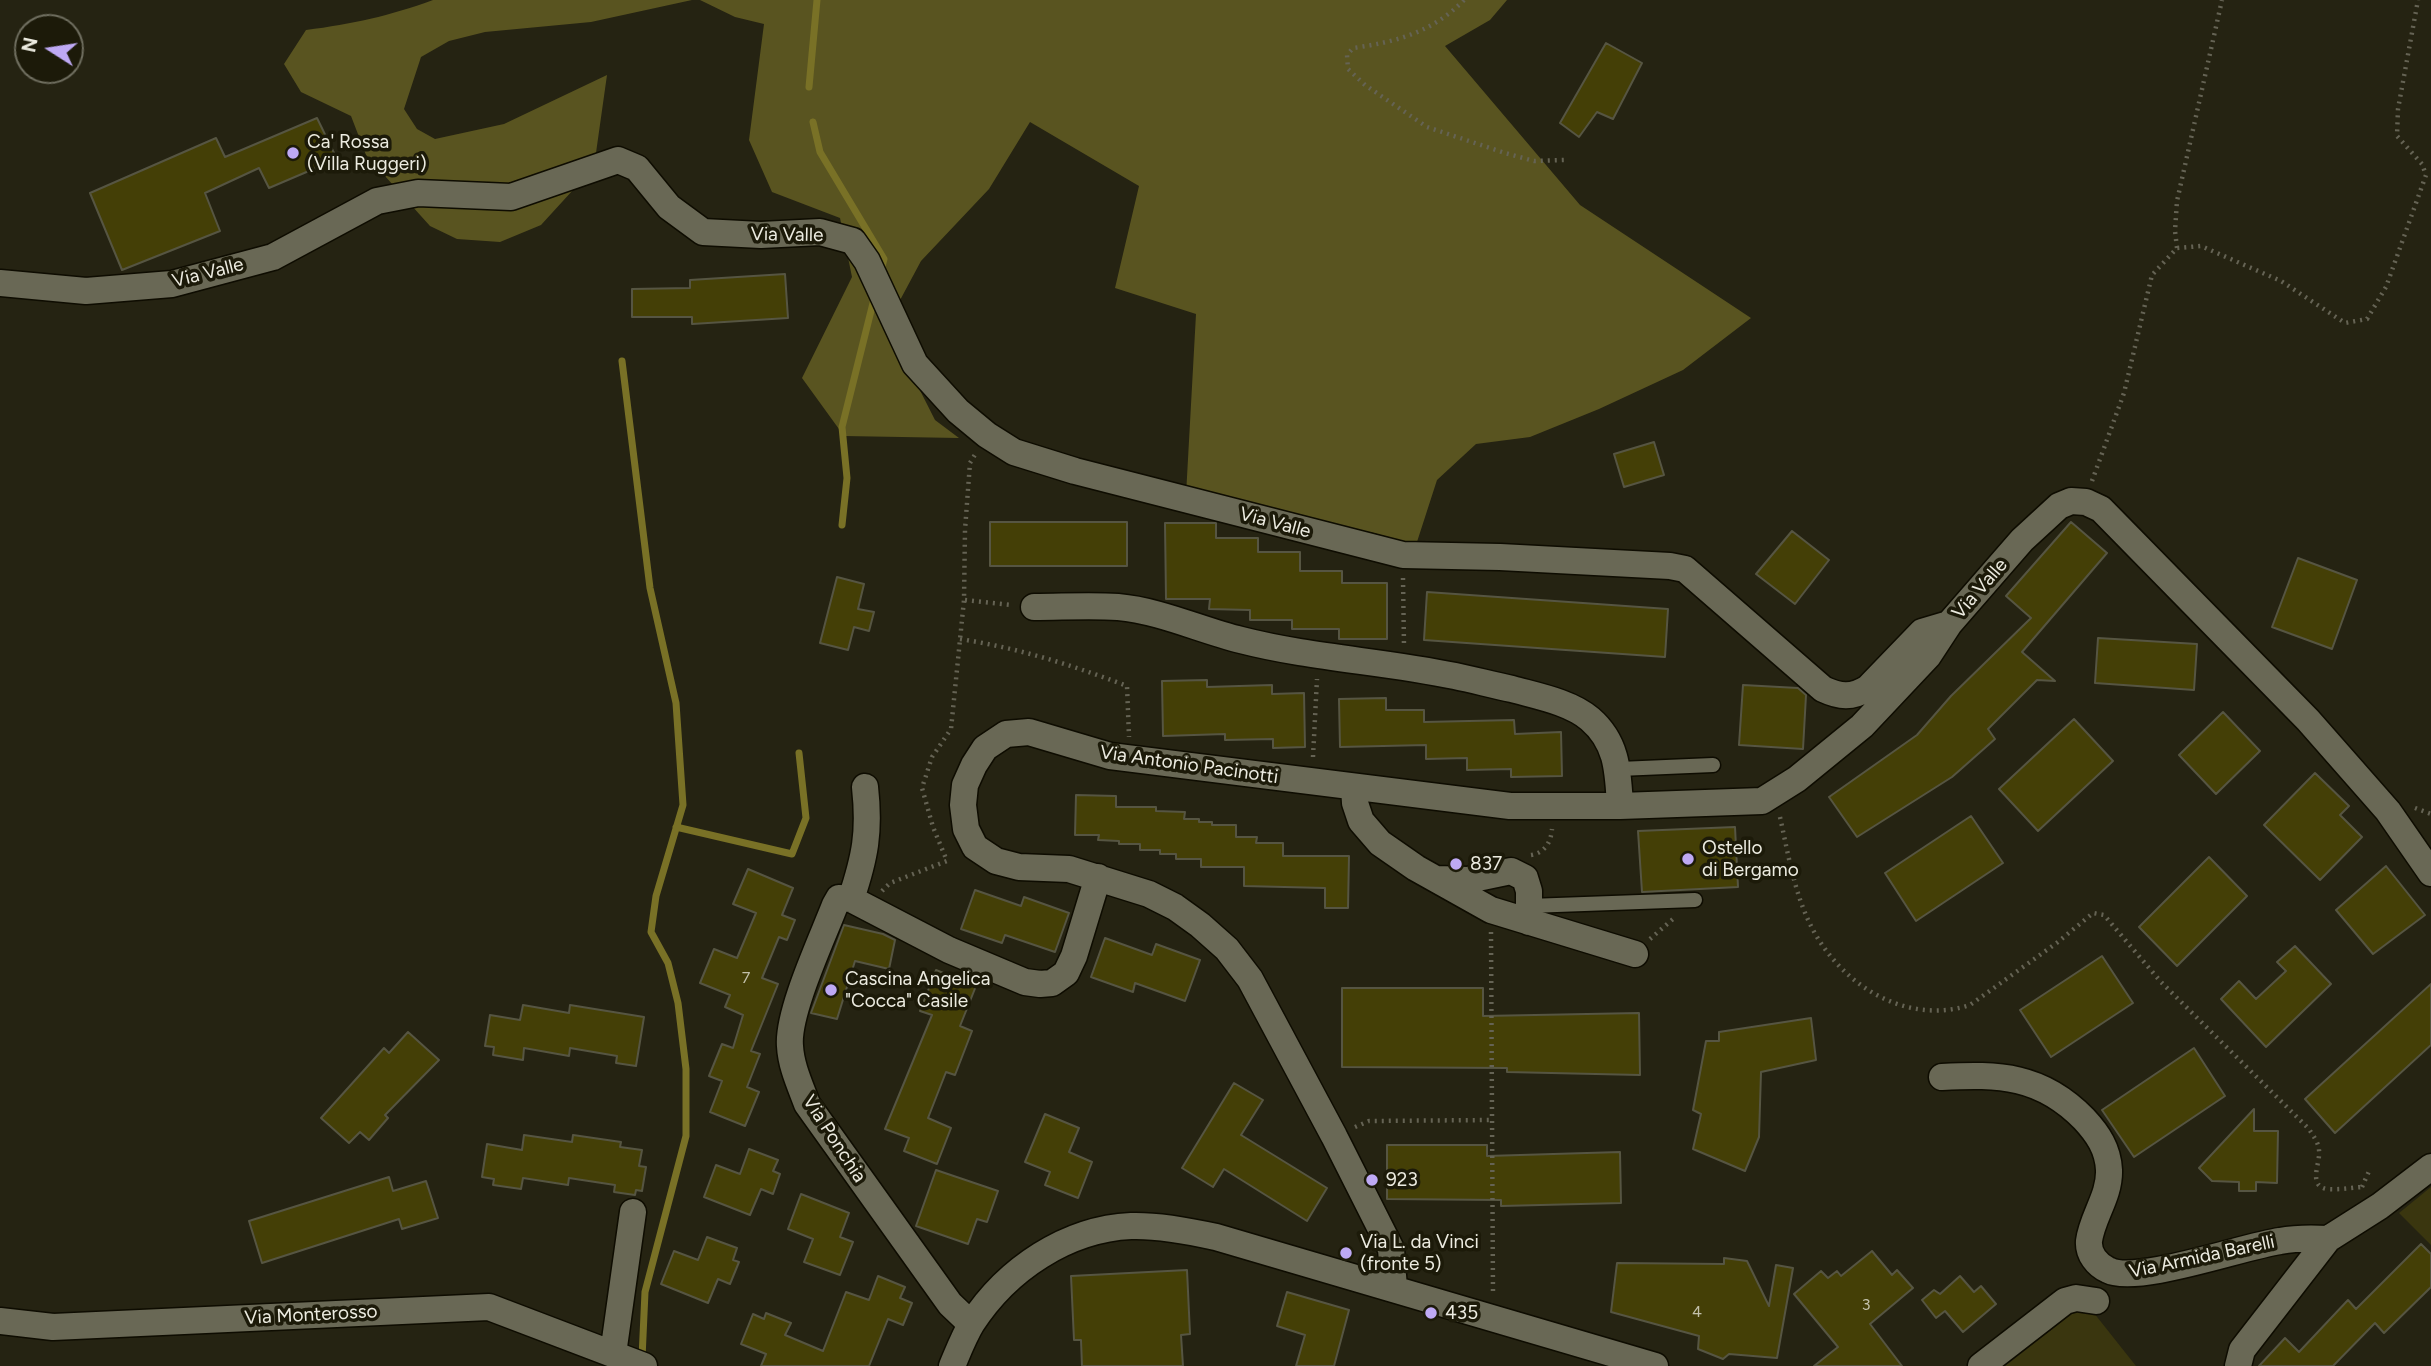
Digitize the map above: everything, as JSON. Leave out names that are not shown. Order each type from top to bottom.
[{"type":"street","name":"Via Valle","points":[[0,283],[86,291],[172,284],[273,257],[377,201],[418,193],[511,197],[618,160],[637,168],[669,206],[703,232],[761,235],[820,232],[853,241],[867,261],[915,364],[958,411],[987,435],[1014,452],[1075,471],[1403,555],[1497,556],[1685,569],[1823,689],[1845,696],[1857,695],[1868,688],[1922,632],[1949,624],[2022,540],[2059,506],[2071,501],[2087,502]]},
{"type":"street","points":[[2087,502],[2101,509],[2308,720],[2388,811],[2431,873]]},
{"type":"street","points":[[1034,607],[1119,607],[1155,614],[1241,640],[1318,656],[1455,676],[1523,692],[1575,709],[1591,720],[1614,753],[1619,769],[1620,806]]},
{"type":"street","points":[[1775,795],[1862,726],[1928,656],[1949,624]]},
{"type":"street","name":"Via Antonio Pacinotti","points":[[1394,1288],[1391,1249],[1250,979],[1227,949],[1200,925],[1175,907],[1149,894],[1069,869],[1019,867],[996,861],[975,847],[966,829],[964,817],[965,785],[985,748],[1006,734],[1028,732],[1086,750],[1129,759],[1510,806],[1553,808],[1748,803],[1775,795]]},
{"type":"street","name":"Via Ponchia","points":[[864,787],[868,823],[858,902],[839,898],[800,996],[792,1024],[790,1045],[794,1069],[807,1104],[950,1304],[971,1324]]},
{"type":"street","points":[[1354,787],[1355,803],[1361,821],[1380,843],[1435,879],[1491,910],[1529,914],[1635,954]]},
{"type":"street","points":[[1435,879],[1468,880],[1511,872],[1524,878],[1529,891],[1529,914]]},
{"type":"street","points":[[858,902],[949,950],[1025,982],[1052,983],[1066,973],[1074,956],[1098,877]]},
{"type":"street","name":"Via Armida Barelli","points":[[1942,1077],[1988,1075],[2040,1086],[2072,1107],[2089,1125],[2100,1138],[2107,1154],[2109,1172],[2106,1193],[2089,1240],[2090,1252],[2097,1263],[2110,1272],[2147,1272],[2279,1241],[2328,1239]]},
{"type":"street","points":[[2238,1366],[2242,1350],[2328,1239],[2379,1206],[2431,1167]]},
{"type":"street","points":[[613,1354],[633,1212]]},
{"type":"street","points":[[952,1366],[971,1324],[1012,1277],[1058,1244],[1100,1231],[1131,1226],[1189,1231],[1394,1288],[1655,1366]]},
{"type":"street","points":[[1981,1366],[2065,1301],[2086,1298],[2096,1301]]},
{"type":"street","name":"Via Monterosso","points":[[0,1321],[53,1327],[489,1307],[644,1366]]},
{"type":"lane","points":[[1619,769],[1713,765]]},
{"type":"lane","points":[[1529,914],[1695,900]]},
{"type":"path","points":[[1464,0],[1427,30],[1403,39],[1353,48],[1347,55],[1348,69],[1365,85],[1427,127],[1524,158],[1564,160]]},
{"type":"path","points":[[2177,248],[2177,201],[2222,0]]},
{"type":"path","points":[[2087,502],[2124,393],[2152,275],[2177,248],[2202,246],[2281,281],[2345,323],[2367,319],[2386,287],[2426,175],[2422,164],[2397,136],[2398,110],[2418,0]]},
{"type":"path","points":[[858,902],[890,883],[947,862],[922,788],[932,757],[951,729],[964,600],[970,463],[987,435]]},
{"type":"path","points":[[1403,555],[1404,668]]},
{"type":"path","points":[[964,600],[1034,607]]},
{"type":"path","points":[[960,639],[1003,645],[1070,664],[1127,686],[1129,759]]},
{"type":"path","points":[[1312,783],[1318,656]]},
{"type":"path","points":[[1775,795],[1794,876],[1810,924],[1834,961],[1867,989],[1903,1007],[1924,1012],[1970,1005],[2058,942],[2093,913],[2099,912],[2161,982],[2309,1129],[2318,1142],[2320,1153],[2317,1184],[2329,1189],[2361,1187]]},
{"type":"path","points":[[1524,855],[1534,856],[1548,844],[1553,808]]},
{"type":"path","points":[[1491,910],[1493,1294]]},
{"type":"path","points":[[1369,1121],[1493,1120]]},
{"type":"shaded area","points":[[433,0],[692,0],[591,22],[485,32],[449,41],[421,57],[404,109],[417,129],[435,139],[504,124],[607,75],[594,167],[541,225],[500,242],[457,239],[430,226],[366,155],[351,116],[301,92],[284,64],[306,30],[371,19]]},
{"type":"shaded area","points":[[700,0],[1507,0],[1490,20],[1445,46],[1580,205],[1751,318],[1683,370],[1599,409],[1530,437],[1476,444],[1437,480],[1416,545],[1370,532],[1314,528],[1186,495],[1196,314],[1115,288],[1139,186],[1030,122],[989,189],[921,261],[891,317],[894,339],[935,420],[959,438],[844,436],[802,378],[852,277],[840,218],[772,192],[749,140],[764,24],[735,17]]},
{"type":"shaded area","points":[[2431,1187],[2431,1245],[2399,1213]]},
{"type":"shaded area","points":[[2086,1303],[2136,1366],[2005,1366]]},
{"type":"building","points":[[1606,43],[1642,63],[1613,119],[1597,112],[1579,137],[1560,123]]},
{"type":"building","points":[[317,118],[337,159],[269,188],[259,168],[205,193],[220,231],[122,270],[90,193],[216,138],[225,157]]},
{"type":"building","points":[[785,274],[788,318],[692,324],[692,317],[632,317],[632,289],[690,288],[690,280]]},
{"type":"building","points":[[1654,442],[1664,475],[1624,487],[1614,454]]},
{"type":"building","points":[[990,522],[1127,522],[1127,566],[990,566]]},
{"type":"building","points":[[2071,522],[2107,553],[2022,652],[2055,681],[2037,680],[1988,729],[1995,739],[1952,777],[1857,837],[1829,797],[1917,735],[1951,696],[2031,618],[2006,596]]},
{"type":"building","points":[[1165,523],[1216,523],[1216,538],[1258,538],[1258,552],[1300,552],[1300,571],[1342,571],[1342,583],[1387,583],[1387,639],[1339,639],[1339,629],[1292,629],[1292,620],[1250,620],[1250,610],[1209,609],[1210,599],[1166,599]]},
{"type":"building","points":[[1792,531],[1829,560],[1795,604],[1756,574]]},
{"type":"building","points":[[2298,558],[2357,580],[2332,649],[2272,627]]},
{"type":"building","points":[[837,577],[864,584],[858,609],[874,612],[869,631],[854,627],[848,650],[820,643]]},
{"type":"building","points":[[1427,592],[1668,609],[1665,657],[1424,640]]},
{"type":"building","points":[[2098,638],[2197,644],[2194,690],[2095,683]]},
{"type":"building","points":[[1207,680],[1207,687],[1272,685],[1272,694],[1304,693],[1305,747],[1273,748],[1273,739],[1225,740],[1225,734],[1163,736],[1162,681]]},
{"type":"building","points":[[1743,685],[1798,688],[1806,695],[1803,749],[1739,745]]},
{"type":"building","points":[[1386,698],[1386,710],[1424,710],[1424,722],[1514,720],[1515,734],[1561,732],[1562,776],[1511,777],[1511,769],[1467,770],[1467,758],[1426,759],[1426,745],[1340,747],[1339,699]]},
{"type":"building","points":[[2223,712],[2260,751],[2216,794],[2179,755]]},
{"type":"building","points":[[2074,719],[2113,761],[2038,831],[1999,789]]},
{"type":"building","points":[[2315,773],[2349,806],[2340,815],[2362,837],[2320,880],[2264,825]]},
{"type":"building","points":[[1076,795],[1116,796],[1116,807],[1156,807],[1156,811],[1185,812],[1184,819],[1199,819],[1199,822],[1212,822],[1212,825],[1236,825],[1236,837],[1257,837],[1256,843],[1283,843],[1283,856],[1349,856],[1348,908],[1325,908],[1325,888],[1244,886],[1244,867],[1201,867],[1201,859],[1176,859],[1176,854],[1160,854],[1160,850],[1140,850],[1140,844],[1098,840],[1099,835],[1075,835]]},
{"type":"building","points":[[1971,816],[2003,863],[1916,921],[1885,873]]},
{"type":"building","points":[[1735,827],[1738,887],[1642,892],[1638,831]]},
{"type":"building","points":[[2209,857],[2247,896],[2177,966],[2139,927]]},
{"type":"building","points":[[2386,866],[2425,915],[2373,954],[2336,910]]},
{"type":"building","points":[[748,869],[793,888],[782,915],[795,920],[787,940],[779,937],[762,978],[778,984],[751,1051],[760,1054],[747,1087],[759,1092],[745,1126],[710,1112],[722,1081],[709,1076],[722,1044],[733,1048],[743,1015],[725,1007],[730,995],[700,983],[714,949],[737,958],[756,913],[733,904]]},
{"type":"building","points":[[975,890],[1021,906],[1024,897],[1069,913],[1055,952],[1005,935],[1002,943],[961,929]]},
{"type":"building","name":"Cascina Angelica \"Cocca\" Casile","points":[[844,925],[883,934],[895,940],[889,969],[855,961],[837,1019],[811,1013]]},
{"type":"building","points":[[1105,938],[1152,955],[1156,944],[1200,960],[1185,1001],[1135,983],[1133,992],[1091,977]]},
{"type":"building","points":[[2295,946],[2331,984],[2266,1047],[2221,999],[2239,981],[2256,999],[2286,971],[2277,962]]},
{"type":"building","points":[[2102,956],[2133,1003],[2051,1057],[2020,1010]]},
{"type":"building","points":[[936,970],[976,986],[960,1026],[972,1031],[955,1075],[946,1072],[928,1118],[951,1128],[937,1164],[904,1151],[909,1138],[885,1129],[932,1015],[920,1011]]},
{"type":"building","points":[[2431,984],[2431,1045],[2335,1133],[2305,1099]]},
{"type":"building","points":[[1342,988],[1483,988],[1483,1016],[1639,1013],[1640,1075],[1507,1072],[1507,1068],[1342,1067]]},
{"type":"building","points":[[523,1005],[569,1013],[570,1005],[644,1017],[636,1066],[616,1063],[617,1056],[570,1048],[569,1056],[524,1048],[523,1060],[493,1055],[494,1047],[485,1046],[490,1015],[520,1020]]},
{"type":"building","points":[[1811,1018],[1816,1060],[1761,1072],[1759,1137],[1745,1171],[1693,1149],[1701,1114],[1693,1110],[1706,1041],[1719,1041],[1719,1032]]},
{"type":"building","points":[[408,1032],[439,1060],[385,1115],[388,1118],[369,1140],[360,1132],[349,1143],[321,1118],[384,1048],[389,1053]]},
{"type":"building","points":[[2194,1048],[2225,1096],[2134,1157],[2102,1110]]},
{"type":"building","points":[[1234,1083],[1263,1100],[1241,1135],[1327,1188],[1307,1221],[1224,1169],[1213,1187],[1182,1168]]},
{"type":"building","points":[[2254,1109],[2254,1131],[2278,1131],[2277,1183],[2256,1182],[2256,1191],[2239,1191],[2239,1182],[2212,1181],[2199,1168]]},
{"type":"building","points":[[1045,1114],[1079,1128],[1069,1152],[1092,1162],[1078,1198],[1045,1185],[1050,1172],[1025,1162]]},
{"type":"building","points":[[524,1135],[572,1142],[573,1135],[621,1142],[620,1147],[642,1150],[639,1166],[646,1167],[642,1191],[636,1190],[635,1195],[614,1192],[615,1185],[569,1178],[568,1185],[523,1178],[521,1189],[493,1185],[494,1179],[482,1177],[487,1144],[522,1150]]},
{"type":"building","points":[[1387,1145],[1487,1145],[1487,1156],[1620,1152],[1621,1203],[1501,1206],[1501,1200],[1387,1199]]},
{"type":"building","points":[[749,1149],[778,1160],[773,1171],[780,1174],[773,1194],[761,1189],[750,1215],[704,1197],[716,1165],[740,1174]]},
{"type":"building","points":[[936,1170],[998,1191],[987,1222],[977,1219],[968,1244],[916,1226]]},
{"type":"building","points":[[389,1177],[393,1191],[426,1181],[438,1218],[402,1229],[399,1219],[262,1263],[249,1221]]},
{"type":"building","points":[[801,1194],[849,1213],[840,1237],[853,1242],[840,1275],[804,1262],[813,1239],[788,1229]]},
{"type":"building","points":[[707,1237],[737,1248],[733,1260],[739,1262],[730,1284],[718,1279],[708,1303],[661,1284],[674,1251],[698,1260]]},
{"type":"building","points":[[2421,1244],[2431,1254],[2431,1287],[2384,1333],[2375,1323],[2333,1366],[2259,1366],[2285,1338],[2299,1352],[2348,1300],[2356,1309]]},
{"type":"building","points":[[1872,1251],[1892,1275],[1897,1270],[1913,1288],[1870,1324],[1902,1366],[1814,1366],[1838,1347],[1794,1294],[1821,1271],[1828,1278],[1837,1271],[1841,1276]]},
{"type":"building","points":[[1724,1258],[1747,1261],[1769,1306],[1776,1265],[1793,1268],[1777,1358],[1729,1354],[1723,1359],[1698,1349],[1699,1336],[1611,1312],[1617,1263],[1724,1264]]},
{"type":"building","points":[[1187,1270],[1190,1334],[1181,1335],[1183,1366],[1082,1366],[1081,1340],[1074,1340],[1071,1276]]},
{"type":"building","points":[[878,1276],[905,1287],[900,1298],[912,1303],[903,1325],[888,1319],[869,1366],[761,1366],[766,1354],[741,1344],[753,1314],[764,1319],[766,1313],[791,1323],[785,1335],[823,1351],[846,1292],[869,1300]]},
{"type":"building","points":[[1960,1276],[1974,1292],[1981,1286],[1996,1304],[1963,1332],[1945,1311],[1936,1318],[1922,1300],[1934,1290],[1940,1294]]},
{"type":"building","points":[[1287,1292],[1349,1310],[1334,1366],[1296,1366],[1305,1335],[1277,1326]]},
{"type":"waterway","points":[[809,87],[817,0]]},
{"type":"waterway","points":[[813,122],[820,152],[884,259],[881,270]]},
{"type":"waterway","points":[[842,525],[847,478],[842,427],[875,295]]},
{"type":"waterway","points":[[622,361],[650,588],[676,703],[683,805],[656,896],[651,932],[668,963],[678,1003],[686,1069],[686,1136],[645,1292],[642,1358]]},
{"type":"waterway","points":[[676,827],[792,854],[806,818],[799,753]]},
{"type":"place","name":"Ca' Rossa (Villa Ruggeri)","points":[[293,153]]},
{"type":"place","name":"Ostello di Bergamo","points":[[1688,859]]},
{"type":"place","name":"837","points":[[1456,864]]},
{"type":"place","name":"Cascina Angelica \"Cocca\" Casile","points":[[831,990]]},
{"type":"place","name":"923","points":[[1372,1180]]},
{"type":"place","name":"Via L. da Vinci (fronte 5)","points":[[1346,1253]]},
{"type":"place","name":"435","points":[[1431,1313]]}]
